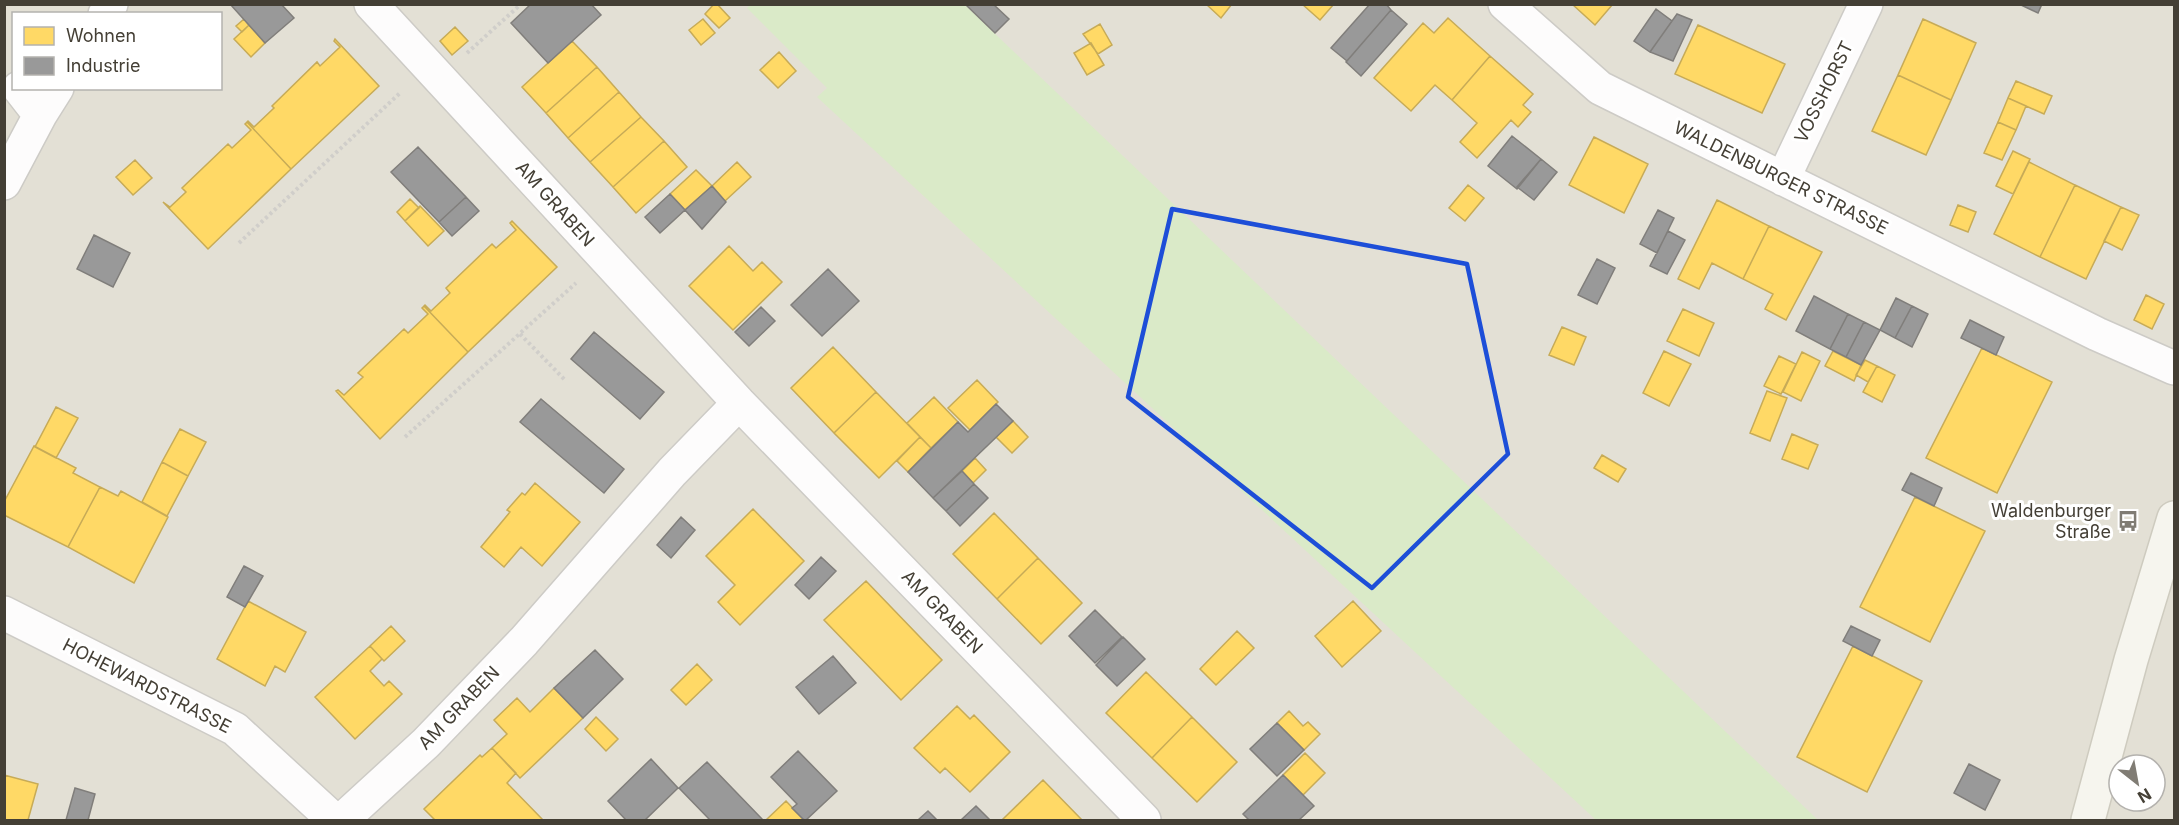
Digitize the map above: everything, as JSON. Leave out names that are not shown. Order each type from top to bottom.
[{"type":"main road","points":[[2088,820],[2131,660],[2175,518]]},
{"type":"street","name":"AM GRABEN","points":[[370,4],[739,404],[1144,820]]},
{"type":"street","name":"WALDENBURGER STRASSE","points":[[1505,4],[1600,88],[2097,334],[2175,368]]},
{"type":"street","name":"VOSSHORST","points":[[1783,179],[1866,4]]},
{"type":"street","points":[[20,90],[40,116]]},
{"type":"street","points":[[4,183],[56,90]]},
{"type":"street","name":"AM GRABEN","points":[[342,820],[426,743],[508,658],[672,472],[739,404]]},
{"type":"street","name":"HOHEWARDSTRASSE","points":[[4,614],[234,729],[334,820]]},
{"type":"path","points":[[239,243],[434,72],[521,4]]},
{"type":"path","points":[[405,437],[604,258]]},
{"type":"path","points":[[520,334],[566,381]]},
{"type":"highlighted area","points":[[1172,209],[1467,264],[1508,454],[1372,588],[1128,397]]},
{"type":"shaded area","points":[[5,5],[2174,5],[2174,820],[5,820]]},
{"type":"green space","points":[[750,5],[965,5],[1818,820],[1596,820],[817,97],[827,88],[747,8]]},
{"type":"building: Wohnen","points":[[714,4],[717,4],[730,18],[719,28],[705,14]]},
{"type":"building: Wohnen","points":[[1206,4],[1232,4],[1221,18]]},
{"type":"building: Wohnen","points":[[1302,4],[1334,4],[1320,20]]},
{"type":"building: Wohnen","points":[[1572,4],[1613,4],[1595,25]]},
{"type":"building: Wohnen","points":[[1448,18],[1490,56],[1452,100],[1435,85],[1411,111],[1374,78],[1423,23],[1434,33]]},
{"type":"building: Wohnen","points":[[244,19],[249,25],[242,32],[236,26]]},
{"type":"building: Wohnen","points":[[703,19],[715,33],[701,45],[689,30]]},
{"type":"building: Wohnen","points":[[1923,19],[1976,43],[1951,100],[1898,75]]},
{"type":"building: Wohnen","points":[[1100,24],[1112,45],[1098,54],[1083,34]]},
{"type":"building: Wohnen","points":[[249,25],[265,43],[251,57],[234,39]]},
{"type":"building: Wohnen","points":[[1698,25],[1785,64],[1762,113],[1675,74]]},
{"type":"building: Wohnen","points":[[455,27],[468,41],[452,55],[440,41]]},
{"type":"building: Wohnen","points":[[335,39],[379,86],[291,169],[247,122],[254,127],[317,62],[320,66],[340,47],[334,41]]},
{"type":"building: Wohnen","points":[[572,41],[597,67],[546,113],[522,87]]},
{"type":"building: Wohnen","points":[[1091,43],[1104,65],[1087,75],[1074,53]]},
{"type":"building: Wohnen","points":[[779,52],[796,71],[778,88],[760,70]]},
{"type":"building: Wohnen","points":[[1490,56],[1533,94],[1523,105],[1531,112],[1518,127],[1511,120],[1477,158],[1460,142],[1477,123],[1452,100]]},
{"type":"building: Wohnen","points":[[597,67],[619,92],[568,138],[546,113]]},
{"type":"building: Wohnen","points":[[1898,75],[1951,100],[1926,155],[1872,131]]},
{"type":"building: Wohnen","points":[[2016,81],[2052,96],[2044,114],[2008,98]]},
{"type":"building: Wohnen","points":[[619,92],[641,117],[590,162],[568,138]]},
{"type":"building: Wohnen","points":[[2008,98],[2026,106],[2016,130],[1998,122]]},
{"type":"building: Wohnen","points":[[641,117],[664,141],[613,187],[590,162]]},
{"type":"building: Wohnen","points":[[247,122],[291,169],[208,249],[163,202],[170,207],[186,192],[182,188],[228,144],[232,148],[251,130],[245,124]]},
{"type":"building: Wohnen","points":[[1998,122],[2016,130],[2002,160],[1984,153]]},
{"type":"building: Wohnen","points":[[1594,137],[1648,164],[1624,213],[1569,185]]},
{"type":"building: Wohnen","points":[[664,141],[687,167],[636,213],[613,187]]},
{"type":"building: Wohnen","points":[[2013,151],[2030,159],[2013,194],[1996,186]]},
{"type":"building: Wohnen","points":[[135,160],[152,178],[133,195],[116,177]]},
{"type":"building: Wohnen","points":[[737,162],[751,177],[725,201],[712,186]]},
{"type":"building: Wohnen","points":[[2029,162],[2075,185],[2040,257],[1994,234]]},
{"type":"building: Wohnen","points":[[696,170],[712,186],[685,210],[670,194]]},
{"type":"building: Wohnen","points":[[1468,185],[1484,198],[1465,221],[1449,208]]},
{"type":"building: Wohnen","points":[[2075,185],[2121,207],[2086,279],[2040,257]]},
{"type":"building: Wohnen","points":[[410,199],[419,208],[405,221],[397,212]]},
{"type":"building: Wohnen","points":[[1717,200],[1769,226],[1743,279],[1712,263],[1699,289],[1678,279]]},
{"type":"building: Wohnen","points":[[1958,205],[1976,212],[1968,232],[1950,225]]},
{"type":"building: Wohnen","points":[[420,206],[444,231],[428,246],[405,221]]},
{"type":"building: Wohnen","points":[[2121,207],[2139,215],[2122,250],[2104,241]]},
{"type":"building: Wohnen","points":[[512,221],[557,267],[468,352],[424,306],[431,311],[450,293],[446,288],[492,244],[496,248],[516,230],[510,223]]},
{"type":"building: Wohnen","points":[[1769,226],[1822,252],[1786,320],[1765,309],[1773,294],[1743,279]]},
{"type":"building: Wohnen","points":[[729,246],[753,271],[762,262],[782,282],[733,330],[689,286]]},
{"type":"building: Wohnen","points":[[2146,295],[2164,304],[2152,329],[2134,320]]},
{"type":"building: Wohnen","points":[[424,306],[468,352],[380,439],[336,391],[344,395],[363,377],[358,373],[404,329],[408,333],[428,314],[422,308]]},
{"type":"building: Wohnen","points":[[1683,309],[1714,323],[1699,356],[1667,341]]},
{"type":"building: Wohnen","points":[[1562,327],[1586,337],[1574,365],[1549,355]]},
{"type":"building: Wohnen","points":[[833,347],[876,392],[834,433],[791,388]]},
{"type":"building: Wohnen","points":[[1982,348],[2052,382],[1997,493],[1926,458]]},
{"type":"building: Wohnen","points":[[1664,351],[1691,364],[1669,406],[1643,393]]},
{"type":"building: Wohnen","points":[[1833,351],[1861,365],[1854,381],[1825,366]]},
{"type":"building: Wohnen","points":[[1802,352],[1820,361],[1801,401],[1783,392]]},
{"type":"building: Wohnen","points":[[1779,356],[1796,364],[1781,394],[1764,386]]},
{"type":"building: Wohnen","points":[[1865,360],[1877,366],[1868,382],[1856,375]]},
{"type":"building: Wohnen","points":[[1877,366],[1895,375],[1882,402],[1863,392]]},
{"type":"building: Wohnen","points":[[977,380],[998,402],[970,430],[948,408]]},
{"type":"building: Wohnen","points":[[1767,391],[1787,398],[1770,441],[1750,433]]},
{"type":"building: Wohnen","points":[[876,392],[920,437],[879,478],[834,433]]},
{"type":"building: Wohnen","points":[[934,397],[958,422],[931,448],[907,423]]},
{"type":"building: Wohnen","points":[[56,407],[78,418],[56,458],[35,447]]},
{"type":"building: Wohnen","points":[[1013,421],[1028,437],[1012,453],[996,437]]},
{"type":"building: Wohnen","points":[[180,429],[206,442],[188,476],[162,462]]},
{"type":"building: Wohnen","points":[[1792,434],[1818,445],[1808,469],[1782,459]]},
{"type":"building: Wohnen","points":[[920,437],[931,448],[908,472],[897,461]]},
{"type":"building: Wohnen","points":[[34,446],[76,468],[73,473],[100,487],[68,547],[4,515],[4,502]]},
{"type":"building: Wohnen","points":[[1602,455],[1626,469],[1618,482],[1594,468]]},
{"type":"building: Wohnen","points":[[975,458],[986,470],[973,483],[962,471]]},
{"type":"building: Wohnen","points":[[162,462],[188,476],[167,516],[142,502]]},
{"type":"building: Wohnen","points":[[535,483],[580,522],[542,566],[521,547],[504,567],[481,547],[510,512],[507,510],[522,493],[525,495]]},
{"type":"building: Wohnen","points":[[100,487],[118,496],[121,491],[168,517],[134,583],[68,547]]},
{"type":"building: Wohnen","points":[[1915,497],[1985,531],[1930,642],[1860,607]]},
{"type":"building: Wohnen","points":[[753,509],[804,561],[740,625],[718,602],[735,585],[706,556]]},
{"type":"building: Wohnen","points":[[994,513],[1038,558],[997,599],[953,554]]},
{"type":"building: Wohnen","points":[[1038,558],[1082,603],[1041,644],[997,599]]},
{"type":"building: Wohnen","points":[[866,581],[942,660],[901,700],[824,620]]},
{"type":"building: Wohnen","points":[[248,601],[306,632],[285,672],[275,666],[265,686],[217,659]]},
{"type":"building: Wohnen","points":[[1353,601],[1381,631],[1342,667],[1315,636]]},
{"type":"building: Wohnen","points":[[391,626],[405,641],[384,661],[370,646]]},
{"type":"building: Wohnen","points":[[1237,631],[1254,648],[1216,685],[1200,669]]},
{"type":"building: Wohnen","points":[[370,646],[382,659],[370,671],[384,686],[389,681],[402,694],[355,739],[315,697]]},
{"type":"building: Wohnen","points":[[1853,646],[1922,681],[1867,792],[1797,757]]},
{"type":"building: Wohnen","points":[[697,664],[712,680],[686,705],[671,690]]},
{"type":"building: Wohnen","points":[[1146,672],[1192,717],[1152,758],[1106,713]]},
{"type":"building: Wohnen","points":[[554,688],[583,718],[520,778],[492,748],[507,734],[494,720],[517,698],[530,712]]},
{"type":"building: Wohnen","points":[[957,706],[970,719],[974,715],[1010,752],[970,792],[945,768],[940,773],[914,748]]},
{"type":"building: Wohnen","points":[[1289,711],[1303,726],[1308,722],[1320,734],[1304,750],[1277,723]]},
{"type":"building: Wohnen","points":[[596,717],[618,739],[606,751],[585,729]]},
{"type":"building: Wohnen","points":[[1192,717],[1237,762],[1197,802],[1152,758]]},
{"type":"building: Wohnen","points":[[492,748],[516,773],[507,783],[543,820],[435,820],[424,809],[480,755],[482,757]]},
{"type":"building: Wohnen","points":[[1305,753],[1325,773],[1303,795],[1283,775]]},
{"type":"building: Wohnen","points":[[4,775],[38,784],[28,820],[4,820]]},
{"type":"building: Wohnen","points":[[1043,780],[1082,820],[1002,820]]},
{"type":"building: Wohnen","points":[[786,801],[804,820],[766,820]]},
{"type":"building: Industrie","points":[[230,4],[281,4],[294,18],[265,43]]},
{"type":"building: Industrie","points":[[531,4],[591,4],[601,15],[548,63],[511,23]]},
{"type":"building: Industrie","points":[[965,4],[993,4],[1009,19],[995,33]]},
{"type":"building: Industrie","points":[[1370,4],[1386,4],[1391,10],[1347,61],[1331,48]]},
{"type":"building: Industrie","points":[[2019,4],[2042,4],[2038,13]]},
{"type":"building: Industrie","points":[[1656,9],[1672,21],[1650,52],[1634,41]]},
{"type":"building: Industrie","points":[[1391,10],[1407,24],[1361,76],[1346,62]]},
{"type":"building: Industrie","points":[[1677,14],[1692,20],[1673,61],[1650,52]]},
{"type":"building: Industrie","points":[[1512,136],[1541,159],[1517,189],[1488,166]]},
{"type":"building: Industrie","points":[[418,147],[466,197],[439,222],[391,172]]},
{"type":"building: Industrie","points":[[1541,159],[1557,172],[1534,200],[1517,187]]},
{"type":"building: Industrie","points":[[712,186],[726,202],[702,229],[685,210]]},
{"type":"building: Industrie","points":[[670,194],[685,210],[660,233],[645,217]]},
{"type":"building: Industrie","points":[[466,197],[479,211],[452,236],[439,222]]},
{"type":"building: Industrie","points":[[1658,210],[1674,218],[1657,253],[1640,244]]},
{"type":"building: Industrie","points":[[1668,231],[1685,240],[1667,274],[1650,266]]},
{"type":"building: Industrie","points":[[94,235],[130,253],[113,287],[77,269]]},
{"type":"building: Industrie","points":[[1597,259],[1615,268],[1597,304],[1578,295]]},
{"type":"building: Industrie","points":[[828,269],[859,301],[822,336],[791,305]]},
{"type":"building: Industrie","points":[[1814,296],[1848,314],[1830,349],[1796,331]]},
{"type":"building: Industrie","points":[[1896,298],[1912,306],[1895,338],[1880,330]]},
{"type":"building: Industrie","points":[[1912,306],[1928,314],[1912,347],[1895,338]]},
{"type":"building: Industrie","points":[[761,307],[775,321],[749,346],[735,332]]},
{"type":"building: Industrie","points":[[1848,314],[1864,322],[1846,357],[1830,349]]},
{"type":"building: Industrie","points":[[1970,320],[2004,337],[1996,355],[1961,338]]},
{"type":"building: Industrie","points":[[1864,322],[1880,330],[1861,365],[1846,357]]},
{"type":"building: Industrie","points":[[594,332],[664,392],[640,419],[571,359]]},
{"type":"building: Industrie","points":[[541,399],[624,469],[604,493],[520,422]]},
{"type":"building: Industrie","points":[[996,404],[1013,421],[933,498],[908,472],[958,422],[968,432]]},
{"type":"building: Industrie","points":[[962,471],[974,484],[946,511],[933,498]]},
{"type":"building: Industrie","points":[[1911,473],[1942,488],[1934,506],[1902,490]]},
{"type":"building: Industrie","points":[[974,484],[988,498],[960,526],[946,511]]},
{"type":"building: Industrie","points":[[681,517],[695,530],[671,558],[657,545]]},
{"type":"building: Industrie","points":[[821,557],[836,571],[809,599],[795,585]]},
{"type":"building: Industrie","points":[[244,566],[263,576],[245,607],[227,597]]},
{"type":"building: Industrie","points":[[1095,610],[1122,637],[1095,663],[1069,636]]},
{"type":"building: Industrie","points":[[1851,626],[1880,640],[1872,656],[1843,641]]},
{"type":"building: Industrie","points":[[1123,637],[1145,659],[1117,686],[1096,665]]},
{"type":"building: Industrie","points":[[595,650],[623,679],[583,718],[554,688]]},
{"type":"building: Industrie","points":[[833,656],[856,683],[819,714],[796,687]]},
{"type":"building: Industrie","points":[[1277,723],[1304,750],[1277,776],[1250,749]]},
{"type":"building: Industrie","points":[[798,751],[837,791],[806,820],[792,808],[797,804],[771,777]]},
{"type":"building: Industrie","points":[[651,759],[678,788],[645,820],[626,820],[608,801]]},
{"type":"building: Industrie","points":[[707,762],[763,820],[710,820],[679,788]]},
{"type":"building: Industrie","points":[[1969,764],[2000,780],[1985,810],[1954,793]]},
{"type":"building: Industrie","points":[[1283,775],[1314,806],[1299,820],[1249,820],[1243,814]]},
{"type":"building: Industrie","points":[[75,788],[95,794],[88,820],[66,820]]},
{"type":"building: Industrie","points":[[976,806],[990,820],[961,820]]},
{"type":"building: Industrie","points":[[928,811],[937,820],[918,820]]},
{"type":"place","name":"Waldenburger Straße","points":[[2128,521]]}]
